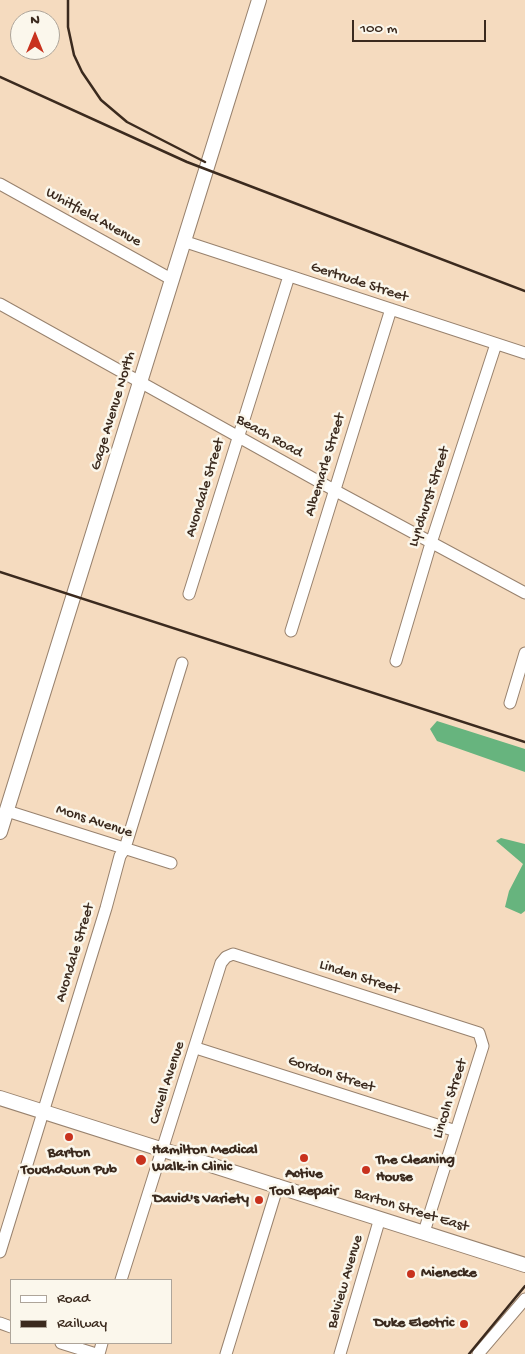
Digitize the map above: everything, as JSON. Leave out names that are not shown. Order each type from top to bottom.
[{"type":"main road","name":"Gage Avenue North","points":[[0,832],[170,279],[259,0]]},
{"type":"main road","name":"Barton Street East","points":[[0,1098],[525,1265]]},
{"type":"street","name":"Whitfield Avenue","points":[[0,184],[170,279]]},
{"type":"street","name":"Gertrude Street","points":[[183,241],[525,353]]},
{"type":"street","name":"Avondale Street","points":[[189,594],[237,436],[289,276]]},
{"type":"street","name":"Beach Road","points":[[0,304],[525,594]]},
{"type":"street","name":"Albemarle Street","points":[[291,632],[391,309]]},
{"type":"street","name":"Lyndhurst Street","points":[[396,661],[431,543],[496,344]]},
{"type":"street","points":[[510,703],[525,653]]},
{"type":"street","name":"Avondale Street","points":[[0,1252],[106,908],[120,856],[182,663]]},
{"type":"street","name":"Mons Avenue","points":[[7,811],[171,863]]},
{"type":"street","name":"Linden Street","points":[[229,955],[236,954],[479,1033]]},
{"type":"street","name":"Cavell Avenue","points":[[122,1279],[221,963],[229,955]]},
{"type":"street","name":"Lincoln Street","points":[[424,1232],[483,1046],[479,1033]]},
{"type":"street","name":"Gordon Street","points":[[196,1048],[456,1130]]},
{"type":"street","points":[[226,1354],[278,1185]]},
{"type":"street","name":"Belview Avenue","points":[[340,1354],[380,1218]]},
{"type":"street","points":[[478,1354],[525,1299]]},
{"type":"street","points":[[64,1344],[97,1354]]},
{"type":"green space","points":[[437,721],[525,749],[525,772],[437,741],[430,729]]},
{"type":"green space","points":[[501,838],[525,844],[525,911],[521,914],[505,907],[509,891],[523,864],[496,841]]},
{"type":"railway","points":[[68,0],[68,27],[74,55],[82,72],[101,100],[127,122],[205,162]]},
{"type":"railway","points":[[0,77],[187,162],[525,291]]},
{"type":"railway","points":[[0,572],[525,742]]},
{"type":"railway","points":[[469,1354],[525,1286]]},
{"type":"place","name":"Barton Touchdown Pub","points":[[69,1137]]},
{"type":"place","name":"Active Tool Repair","points":[[304,1158]]},
{"type":"place","name":"Hamilton Medical Walk-in Clinic","points":[[141,1160]]},
{"type":"place","name":"The Cleaning House","points":[[366,1170]]},
{"type":"place","name":"David's Variety","points":[[259,1200]]},
{"type":"place","name":"Mienecke","points":[[411,1274]]},
{"type":"place","name":"Duke Electric","points":[[464,1324]]}]
